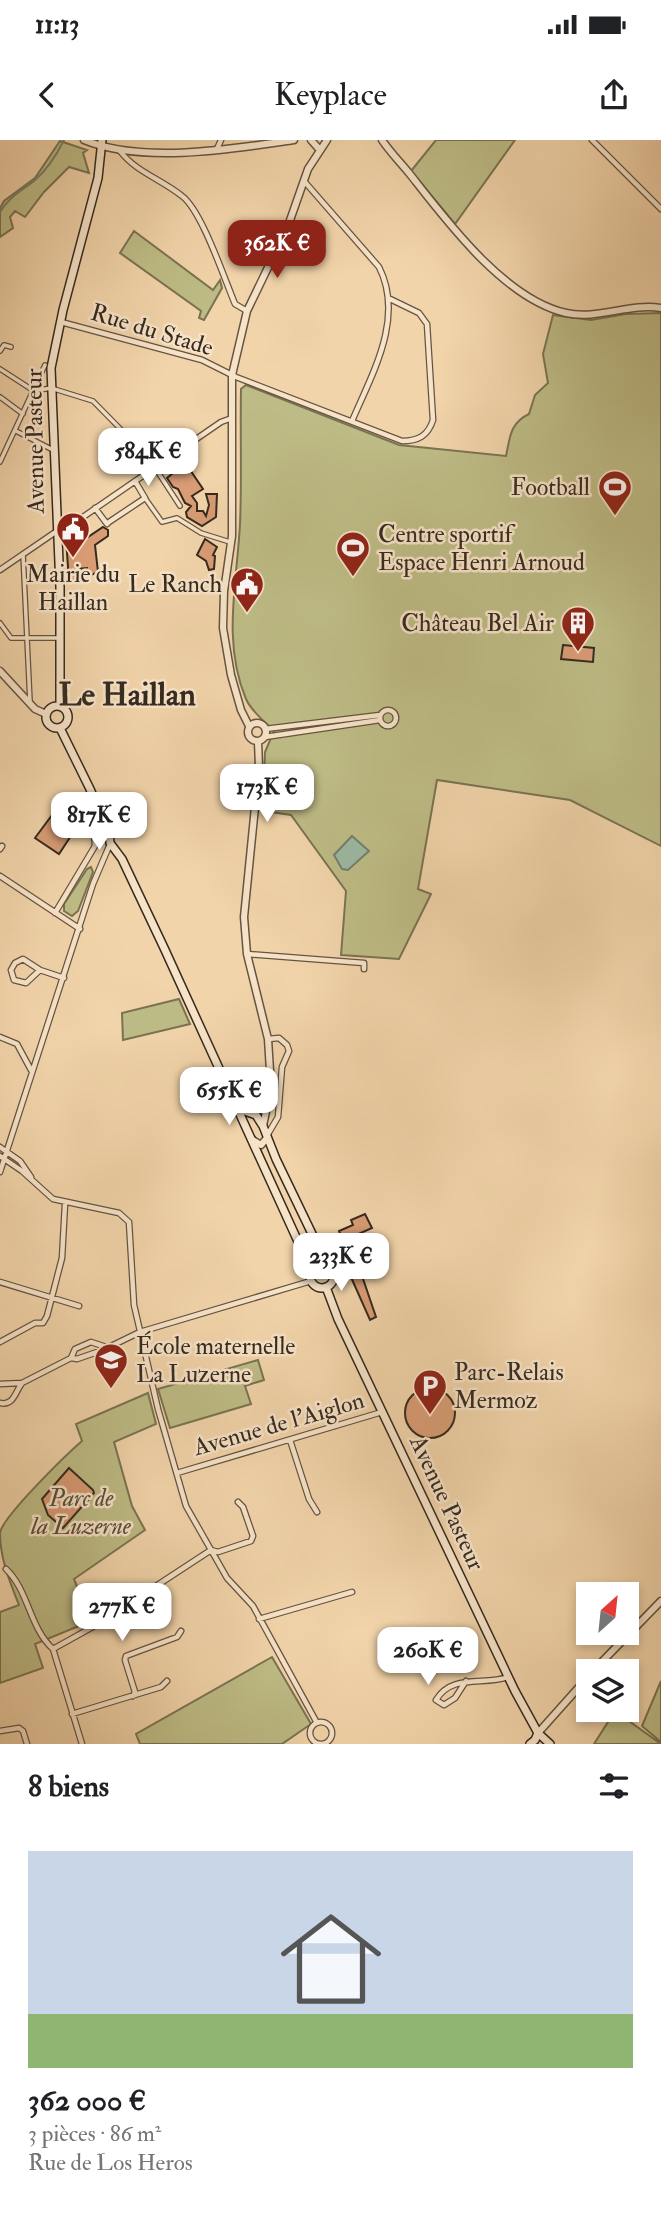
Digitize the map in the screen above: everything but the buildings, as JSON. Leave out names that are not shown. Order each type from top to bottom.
[{"type":"main road","name":"Avenue Pasteur","points":[[60,706],[52,354],[98,178],[102,144]]},
{"type":"main road","points":[[60,706],[66,710],[69,717],[66,724],[60,728],[49,725],[46,714],[50,708],[60,706]]},
{"type":"main road","points":[[60,728],[109,833],[110,843],[122,859],[239,1109],[249,1138],[311,1270],[311,1281],[318,1287],[326,1287]]},
{"type":"main road","points":[[239,1109],[252,1113]]},
{"type":"main road","name":"Avenue Pasteur","points":[[252,1113],[263,1126],[334,1277],[326,1287],[338,1319],[538,1733]]},
{"type":"main road","points":[[311,1270],[318,1264],[327,1265]]},
{"type":"main road","points":[[530,1744],[538,1733],[550,1744]]},
{"type":"street","points":[[83,140],[120,151],[217,149],[295,140]]},
{"type":"street","points":[[217,149],[221,140]]},
{"type":"street","points":[[311,140],[319,149]]},
{"type":"street","points":[[258,741],[251,740],[247,735],[249,726],[241,710],[225,649],[224,591],[232,543],[232,375],[247,311],[288,226],[303,181],[319,149],[327,140]]},
{"type":"street","points":[[382,140],[426,197],[481,260],[540,303],[567,313],[584,314],[643,306],[661,307]]},
{"type":"street","points":[[593,140],[661,209]]},
{"type":"street","points":[[120,151],[128,162],[184,197],[195,212],[235,303],[247,311]]},
{"type":"street","points":[[303,181],[308,183],[379,267],[385,278],[388,299],[387,334],[352,421]]},
{"type":"street","name":"Rue du Stade","points":[[60,322],[202,360],[232,375],[402,441],[415,441],[430,430],[433,420],[427,324],[419,313],[388,299]]},
{"type":"street","points":[[0,351],[4,345],[11,347]]},
{"type":"street","points":[[0,462],[45,365]]},
{"type":"street","points":[[0,369],[34,391],[51,388],[93,401],[148,457],[180,506]]},
{"type":"street","points":[[0,397],[23,414]]},
{"type":"street","points":[[0,570],[57,531],[67,528],[221,422],[232,418]]},
{"type":"street","points":[[15,430],[55,451]]},
{"type":"street","points":[[135,481],[162,523],[177,518],[201,533],[232,543]]},
{"type":"street","points":[[95,508],[107,524],[145,498]]},
{"type":"street","points":[[23,554],[30,704]]},
{"type":"street","points":[[0,623],[11,638],[60,638]]},
{"type":"street","points":[[0,671],[30,704],[46,714]]},
{"type":"street","points":[[263,1126],[271,1087],[268,1039],[247,954],[244,892],[257,793],[258,741],[265,733],[380,717]]},
{"type":"street","points":[[249,726],[260,723],[265,733]]},
{"type":"street","points":[[55,913],[94,846],[94,831],[80,803],[93,797]]},
{"type":"street","points":[[0,1172],[2,1157],[7,1151],[102,859],[110,843]]},
{"type":"street","points":[[0,876],[80,929]]},
{"type":"street","points":[[247,954],[364,963],[364,969]]},
{"type":"street","points":[[40,970],[26,983],[14,980],[11,970],[15,962],[23,959],[40,970],[64,978]]},
{"type":"street","points":[[0,1037],[18,1044],[32,1071]]},
{"type":"street","points":[[249,1138],[261,1145],[278,1117],[281,1072],[289,1051],[279,1038],[268,1039]]},
{"type":"street","points":[[252,1113],[268,1105]]},
{"type":"street","points":[[0,1147],[25,1167],[37,1186]]},
{"type":"street","points":[[2,1157],[53,1199],[65,1204],[118,1213],[126,1217],[131,1226],[131,1278],[140,1332],[177,1473]]},
{"type":"street","points":[[0,1342],[35,1323],[43,1323],[53,1297],[62,1258],[65,1204]]},
{"type":"street","points":[[0,1384],[22,1383],[71,1358],[77,1359],[140,1332],[311,1281]]},
{"type":"street","points":[[0,1282],[79,1306]]},
{"type":"street","points":[[71,1358],[75,1349],[91,1342],[106,1347]]},
{"type":"street","points":[[0,1403],[7,1404],[13,1400],[22,1383]]},
{"type":"street","name":"Avenue de l'Aiglon","points":[[317,1723],[245,1595],[227,1578],[190,1514],[177,1473],[367,1419],[382,1412]]},
{"type":"street","points":[[290,1440],[309,1499],[317,1512]]},
{"type":"street","points":[[53,1649],[98,1624],[211,1550],[218,1552],[250,1541],[253,1536],[243,1507],[238,1502]]},
{"type":"street","points":[[6,1569],[20,1590],[39,1635],[53,1649],[82,1744]]},
{"type":"street","points":[[259,1619],[352,1592]]},
{"type":"street","points":[[605,1659],[661,1601]]},
{"type":"street","points":[[133,1696],[135,1692],[126,1656],[177,1637],[181,1630]]},
{"type":"street","points":[[466,1681],[455,1698],[444,1704],[436,1700],[438,1695],[460,1681],[509,1677]]},
{"type":"street","points":[[72,1714],[161,1687],[167,1681]]},
{"type":"street","points":[[538,1733],[576,1690]]},
{"type":"street","points":[[317,1723],[326,1723],[331,1728],[331,1737],[326,1743],[316,1742],[311,1735],[312,1728],[317,1723]]},
{"type":"street","points":[[0,1731],[19,1728],[23,1731],[27,1744]]},
{"type":"green space","points":[[436,140],[515,140],[455,224],[411,171]]},
{"type":"green space","points":[[60,141],[87,150],[83,153],[89,173],[69,167],[44,192],[25,217],[15,211],[10,217],[13,228],[0,237],[0,208],[4,201],[35,178]]},
{"type":"green space","points":[[134,231],[213,290],[220,280],[222,288],[204,320],[199,318],[201,311],[120,253]]},
{"type":"green space","points":[[661,313],[661,846],[570,800],[437,780],[418,889],[431,894],[399,959],[341,955],[346,891],[291,815],[263,811],[265,752],[274,731],[248,703],[235,656],[233,612],[240,524],[241,389],[246,385],[399,445],[506,456],[514,426],[529,414],[535,395],[548,383],[543,354],[553,315],[591,320],[626,314]]},
{"type":"green space","points":[[91,867],[93,872],[78,911],[72,916],[64,911],[64,904]]},
{"type":"green space","points":[[179,999],[190,1024],[123,1040],[122,1013]]},
{"type":"green space","points":[[258,1360],[264,1380],[245,1386],[251,1404],[170,1428],[158,1389]]},
{"type":"green space","name":"Parc de la Luzerne","points":[[148,1393],[156,1424],[114,1442],[132,1506],[145,1530],[74,1579],[91,1621],[35,1644],[43,1668],[0,1683],[0,1612],[19,1605],[2,1552],[0,1533],[3,1525],[36,1486],[82,1441],[76,1424]]},
{"type":"green space","points":[[272,1657],[311,1724],[282,1744],[140,1744],[136,1734]]},
{"type":"green space","points":[[661,1681],[661,1742],[642,1726]]},
{"type":"green space","points":[[608,1722],[630,1722],[661,1744],[594,1744]]},
{"type":"shaded area","points":[[352,836],[369,851],[348,870],[342,869],[334,855]]},
{"type":"waterway","points":[[0,212],[43,172],[64,140]]},
{"type":"place","name":"Football","points":[[615,517]]},
{"type":"place","name":"Mairie du Haillan","points":[[73,559]]},
{"type":"place","name":"Centre sportif Espace Henri Arnoud","points":[[353,578]]},
{"type":"place","name":"Le Ranch","points":[[247,614]]},
{"type":"place","name":"Château Bel Air","points":[[578,653]]},
{"type":"place","name":"École maternelle La Luzerne","points":[[111,1390]]},
{"type":"place","name":"Parc-Relais Mermoz","points":[[430,1416]]},
{"type":"district","name":"Le Haillan","points":[[127,695]]}]
